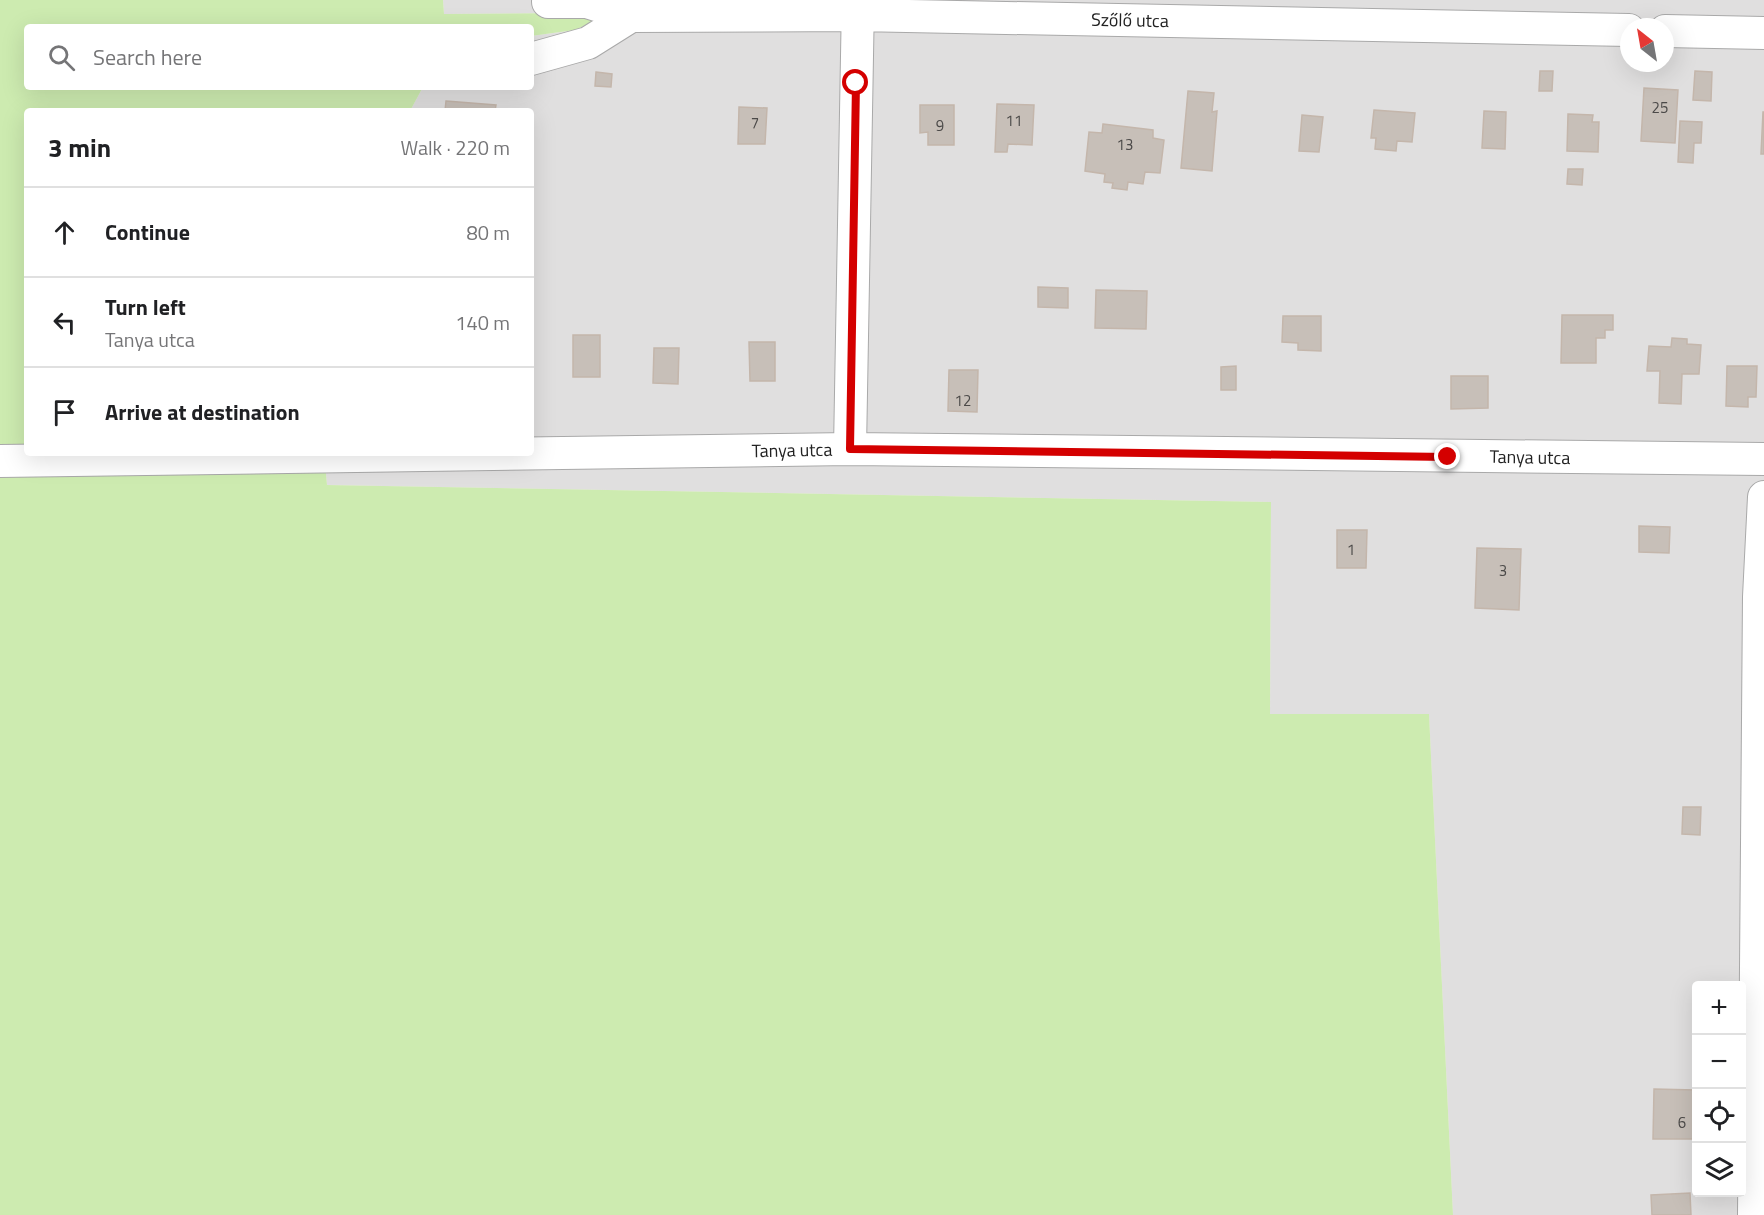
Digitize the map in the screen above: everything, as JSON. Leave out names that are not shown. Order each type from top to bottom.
[{"type":"street","name":"Szőlő utca","points":[[548,2],[587,2],[631,15],[857,7],[1620,30]]},
{"type":"street","points":[[850,449],[857,7]]},
{"type":"street","points":[[534,58],[588,43],[631,15]]},
{"type":"street","points":[[1674,31],[1764,33]]},
{"type":"street","name":"Tanya utca","points":[[534,453],[850,449],[1764,459]]},
{"type":"street","name":"Tanya utca","points":[[0,461],[354,456]]},
{"type":"street","points":[[1754,1215],[1759,597],[1764,496]]},
{"type":"shaded area","points":[[443,0],[1764,0],[1764,1215],[1453,1215],[1429,715],[1270,714],[1271,502],[327,485],[324,456],[534,456],[534,108],[412,108],[421,90],[534,90],[534,36],[575,30],[575,13],[444,14]]},
{"type":"green space","points":[[0,0],[443,0],[444,14],[575,13],[596,20],[575,30],[534,36],[534,24],[24,24],[24,90],[421,90],[412,108],[24,108],[24,456],[324,456],[327,485],[1271,502],[1270,714],[1429,714],[1453,1215],[0,1215]]},
{"type":"building","points":[[1540,71],[1553,71],[1552,91],[1539,91]]},
{"type":"building","points":[[1695,71],[1712,72],[1711,101],[1693,100]]},
{"type":"building","points":[[596,72],[612,74],[611,87],[595,86]]},
{"type":"building","points":[[1644,88],[1678,90],[1675,143],[1641,141]]},
{"type":"building","points":[[1188,91],[1214,93],[1212,112],[1217,111],[1212,171],[1181,168]]},
{"type":"building","points":[[446,101],[496,105],[496,108],[445,108]]},
{"type":"building","points":[[997,104],[1034,105],[1032,145],[1008,144],[1007,152],[995,152]]},
{"type":"building","points":[[920,105],[954,105],[954,145],[928,145],[928,132],[920,133]]},
{"type":"building","points":[[739,107],[767,108],[765,144],[738,144]]},
{"type":"building","points":[[1374,110],[1415,113],[1412,142],[1397,141],[1396,151],[1375,149],[1376,138],[1371,138]]},
{"type":"building","points":[[1484,111],[1506,112],[1505,149],[1482,148]]},
{"type":"building","points":[[1763,112],[1764,154],[1761,154]]},
{"type":"building","points":[[1568,114],[1593,115],[1592,122],[1599,122],[1598,152],[1567,151]]},
{"type":"building","points":[[1302,115],[1323,117],[1319,152],[1299,151]]},
{"type":"building","points":[[1680,121],[1702,122],[1701,143],[1694,143],[1693,163],[1678,162]]},
{"type":"building","points":[[1103,124],[1153,130],[1153,138],[1164,140],[1160,173],[1145,172],[1143,184],[1128,182],[1127,190],[1112,188],[1113,183],[1104,182],[1105,174],[1085,171],[1089,132],[1102,133]]},
{"type":"building","points":[[1568,169],[1583,169],[1582,185],[1567,184]]},
{"type":"building","points":[[1038,287],[1068,288],[1068,308],[1038,307]]},
{"type":"building","points":[[1096,290],[1147,291],[1146,329],[1095,328]]},
{"type":"building","points":[[1562,315],[1613,315],[1613,330],[1605,330],[1605,338],[1596,338],[1596,363],[1561,363]]},
{"type":"building","points":[[1283,316],[1321,316],[1321,351],[1298,350],[1298,343],[1282,342]]},
{"type":"building","points":[[573,335],[600,335],[600,377],[573,377]]},
{"type":"building","points":[[1672,338],[1687,339],[1687,344],[1701,345],[1699,374],[1682,374],[1681,404],[1659,403],[1660,371],[1647,371],[1649,346],[1671,347]]},
{"type":"building","points":[[749,342],[775,342],[775,381],[750,381]]},
{"type":"building","points":[[654,348],[679,348],[678,384],[653,383]]},
{"type":"building","points":[[1236,366],[1236,390],[1221,390],[1221,367]]},
{"type":"building","points":[[1727,366],[1757,366],[1756,397],[1748,397],[1748,407],[1726,406]]},
{"type":"building","points":[[949,370],[978,370],[977,412],[948,411]]},
{"type":"building","points":[[1451,376],[1488,376],[1488,408],[1451,409]]},
{"type":"building","points":[[1639,526],[1670,527],[1669,553],[1639,552]]},
{"type":"building","points":[[1337,530],[1367,530],[1366,568],[1337,568]]},
{"type":"building","points":[[1477,548],[1521,549],[1519,610],[1475,608]]},
{"type":"building","points":[[1683,807],[1701,807],[1700,835],[1682,834]]},
{"type":"building","points":[[1654,1089],[1692,1090],[1692,1139],[1653,1139]]},
{"type":"building","points":[[1690,1193],[1691,1215],[1652,1215],[1651,1195]]},
{"type":"route","points":[[856,83],[850,449],[1448,457]]}]
